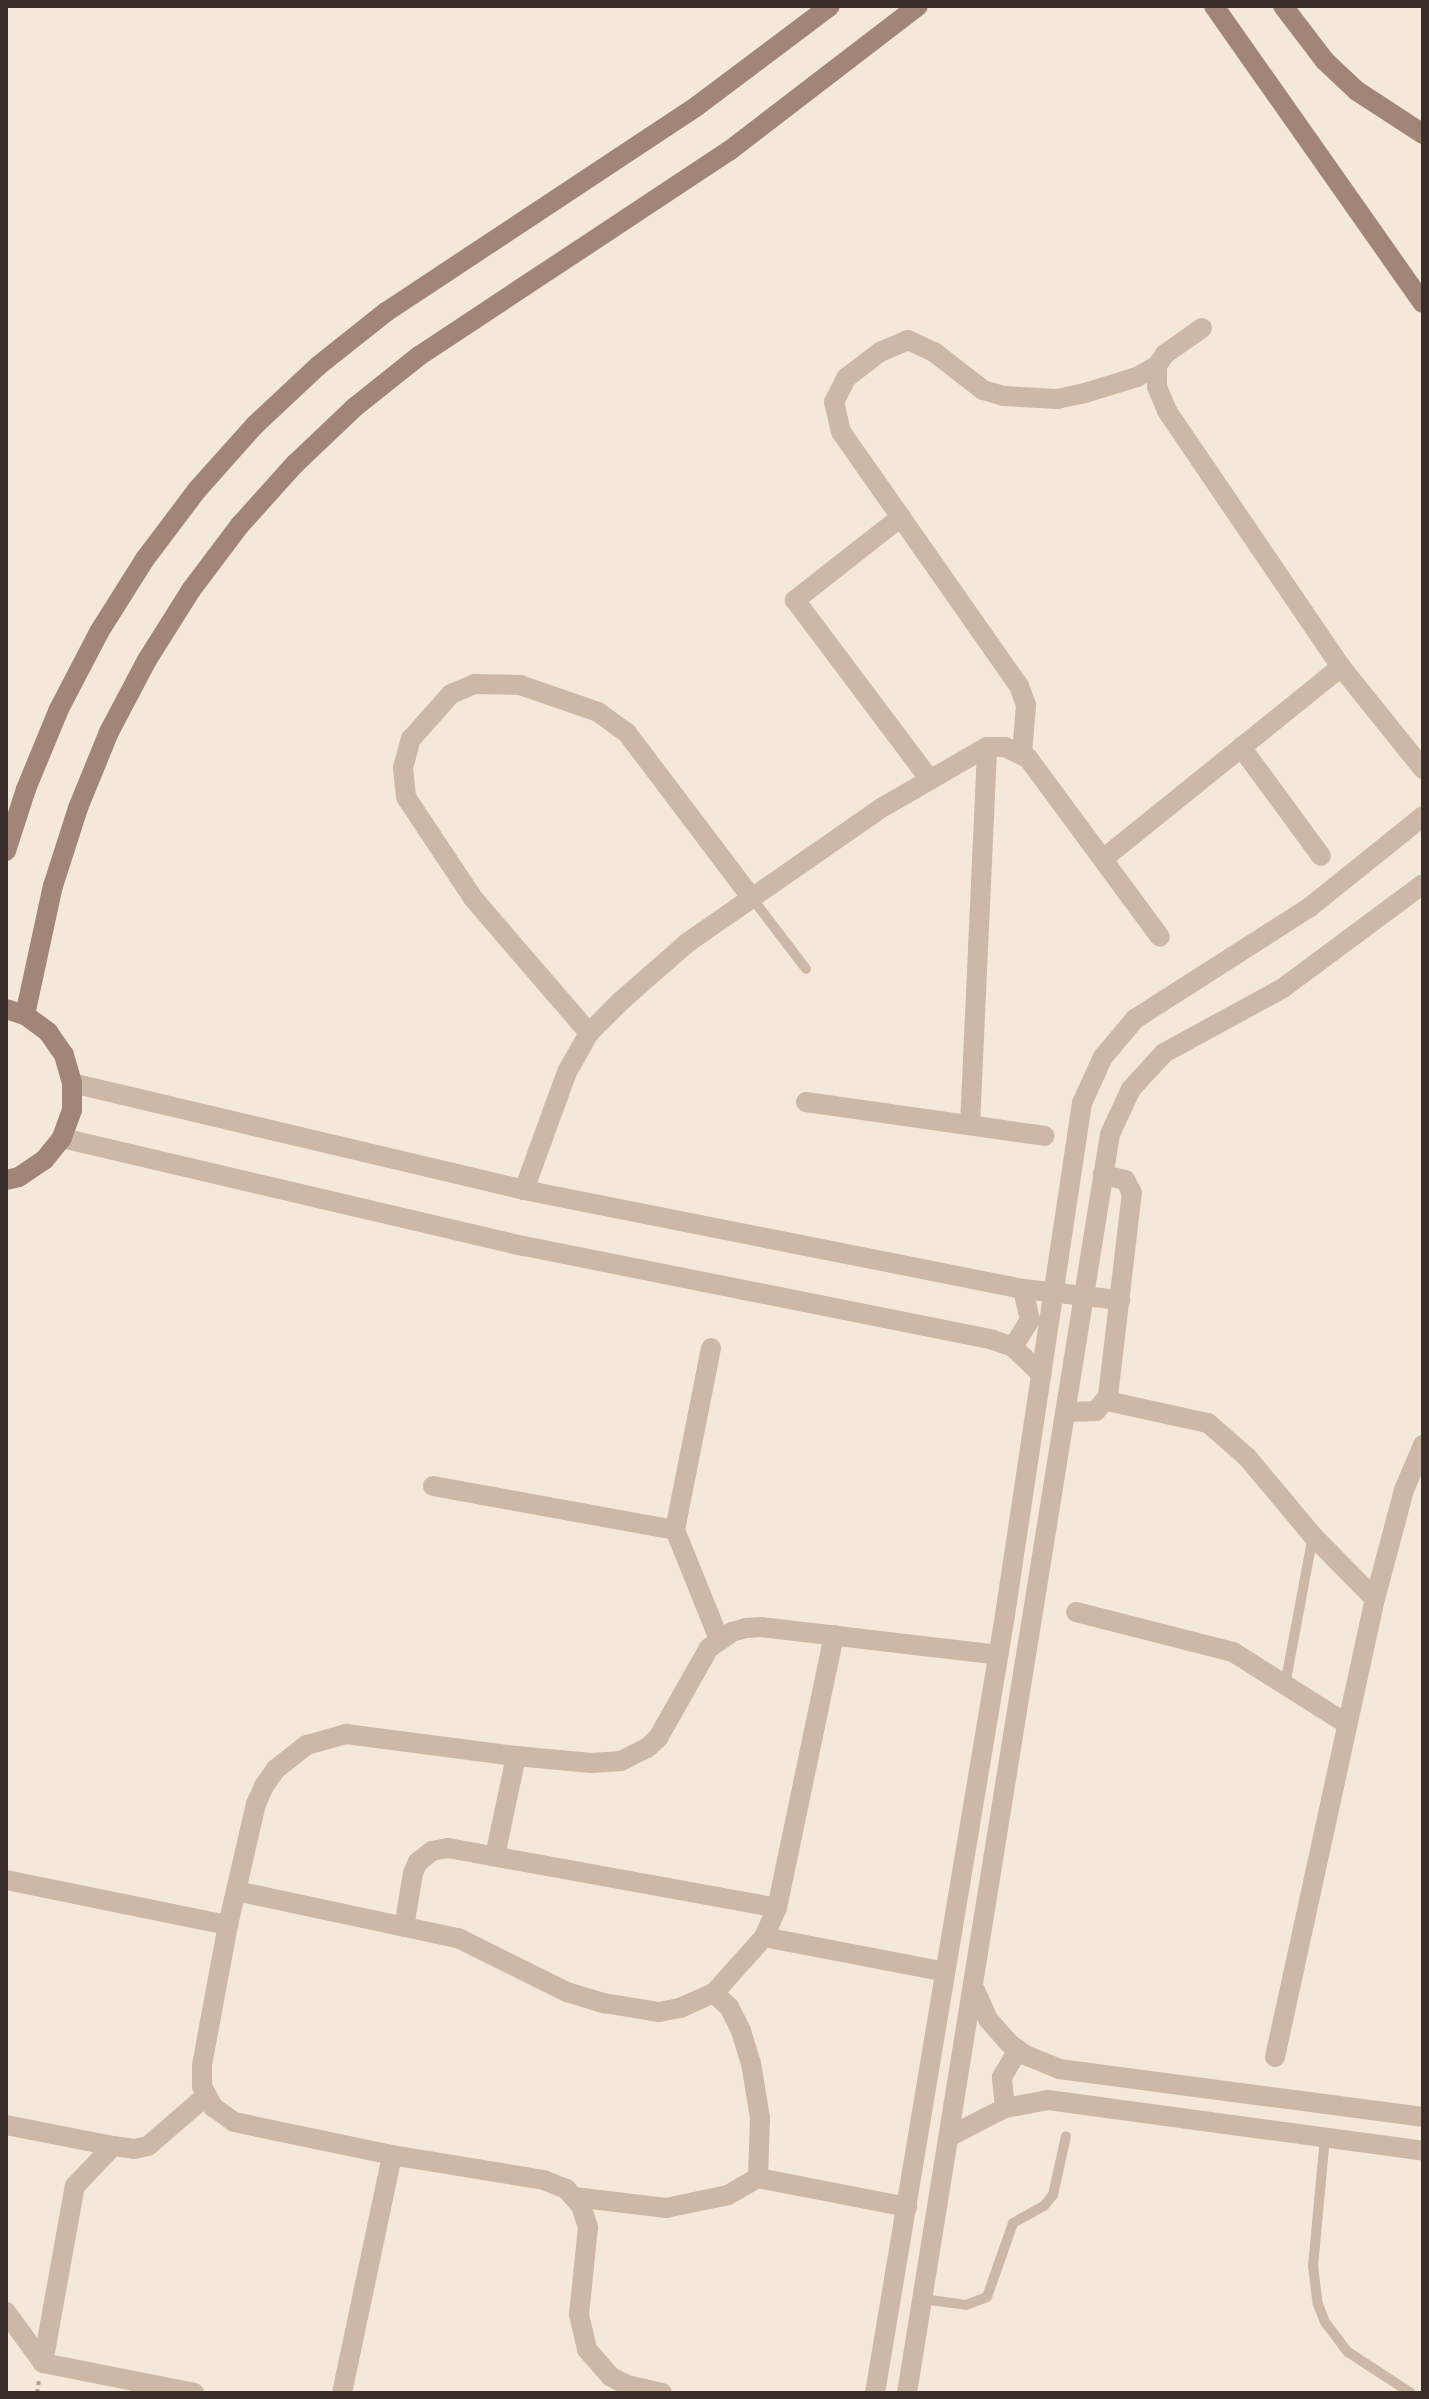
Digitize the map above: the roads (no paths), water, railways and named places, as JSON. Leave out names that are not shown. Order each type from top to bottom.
[{"type":"street","points":[[6,851],[26,789],[59,709],[99,632],[145,559],[197,490],[255,425],[318,366],[386,312],[697,106],[830,6]]},
{"type":"street","points":[[6,1180],[19,1177],[44,1160],[62,1138],[72,1110],[72,1083],[64,1055],[48,1032],[16,1012],[78,808],[109,732],[147,660],[191,590],[249,515],[295,464],[355,407],[419,356],[729,151],[918,6]]},
{"type":"street","points":[[1214,6],[1423,303]]},
{"type":"street","points":[[1283,6],[1325,61],[1357,91],[1423,134]]},
{"type":"street","points":[[1022,754],[1026,705],[1019,686],[841,432],[835,418],[834,402],[846,378],[897,342],[908,340],[923,345],[983,390],[1018,398],[1057,399],[1137,377],[1157,366],[1165,354],[1202,328]]},
{"type":"street","points":[[1157,366],[1157,387],[1167,411],[1341,667],[1423,769]]},
{"type":"street","points":[[901,517],[795,600],[930,780]]},
{"type":"street","points":[[1103,859],[1341,667]]},
{"type":"street","points":[[589,1033],[473,898],[406,797],[403,768],[411,739],[451,694],[475,684],[520,685],[598,712],[627,733],[752,898]]},
{"type":"street","points":[[970,1125],[987,747]]},
{"type":"street","points":[[524,1190],[567,1072],[589,1033],[687,943],[883,807],[987,747],[1005,747],[1022,754],[1160,937]]},
{"type":"street","points":[[1241,747],[1321,856]]},
{"type":"street","points":[[875,2393],[1005,1615],[1082,1103],[1091,1079],[1118,1037],[1155,1003],[1208,974],[1310,907],[1423,816]]},
{"type":"street","points":[[907,2393],[1068,1412],[1103,1175],[1119,1111],[1131,1089],[1164,1053],[1283,988],[1423,884]]},
{"type":"street","points":[[72,1083],[524,1190],[1023,1289],[1120,1300]]},
{"type":"street","points":[[806,1102],[1045,1136]]},
{"type":"street","points":[[62,1138],[524,1246],[993,1340],[1013,1347],[1042,1375]]},
{"type":"street","points":[[1068,1412],[1096,1411],[1107,1401],[1132,1189],[1125,1180],[1103,1175]]},
{"type":"street","points":[[1013,1347],[1030,1320],[1023,1289]]},
{"type":"street","points":[[711,1348],[675,1530],[719,1639]]},
{"type":"street","points":[[1107,1401],[1208,1423],[1247,1457],[1313,1536],[1375,1599]]},
{"type":"street","points":[[1275,2057],[1375,1599],[1404,1490],[1423,1445]]},
{"type":"street","points":[[433,1486],[675,1530]]},
{"type":"street","points":[[1076,1612],[1233,1652],[1347,1724]]},
{"type":"street","points":[[1005,1615],[1034,1619]]},
{"type":"street","points":[[907,2207],[758,2178],[728,2195],[666,2208],[574,2197],[544,2180],[392,2155],[234,2122],[213,2107],[206,2096],[202,2065],[228,1925],[256,1804],[276,1769],[307,1745],[326,1738],[366,1734],[516,1756],[606,1764],[634,1756],[658,1738],[700,1658],[719,1639],[746,1628],[761,1627],[998,1655]]},
{"type":"street","points":[[236,1891],[458,1938],[567,1992],[636,2011],[659,2012],[680,2008],[714,1993],[764,1937],[777,1908],[834,1635]]},
{"type":"street","points":[[495,1856],[516,1756]]},
{"type":"street","points":[[404,1927],[413,1873],[427,1854],[448,1848],[777,1908]]},
{"type":"street","points":[[6,1880],[228,1925]]},
{"type":"street","points":[[764,1937],[945,1972]]},
{"type":"street","points":[[975,1989],[988,2019],[1018,2050],[1059,2069],[1423,2117]]},
{"type":"street","points":[[714,1993],[729,2007],[751,2063],[760,2118],[758,2178]]},
{"type":"street","points":[[1005,2108],[1002,2077],[1018,2050]]},
{"type":"street","points":[[6,2125],[113,2146],[148,2146],[206,2096]]},
{"type":"street","points":[[950,2136],[1005,2108],[1048,2100],[1423,2151]]},
{"type":"street","points":[[43,2363],[75,2186],[113,2146]]},
{"type":"street","points":[[342,2393],[392,2155]]},
{"type":"street","points":[[574,2197],[588,2227],[579,2315],[587,2349],[611,2377],[627,2385],[662,2393]]},
{"type":"street","points":[[6,2312],[43,2363],[194,2393]]},
{"type":"lane","points":[[752,898],[806,969]]},
{"type":"lane","points":[[1285,1685],[1313,1536]]},
{"type":"lane","points":[[923,2299],[974,2305],[987,2297],[1013,2223],[1044,2206],[1053,2195],[1066,2136]]},
{"type":"lane","points":[[1325,2137],[1313,2266],[1318,2304],[1325,2322],[1348,2352],[1411,2393]]}]
